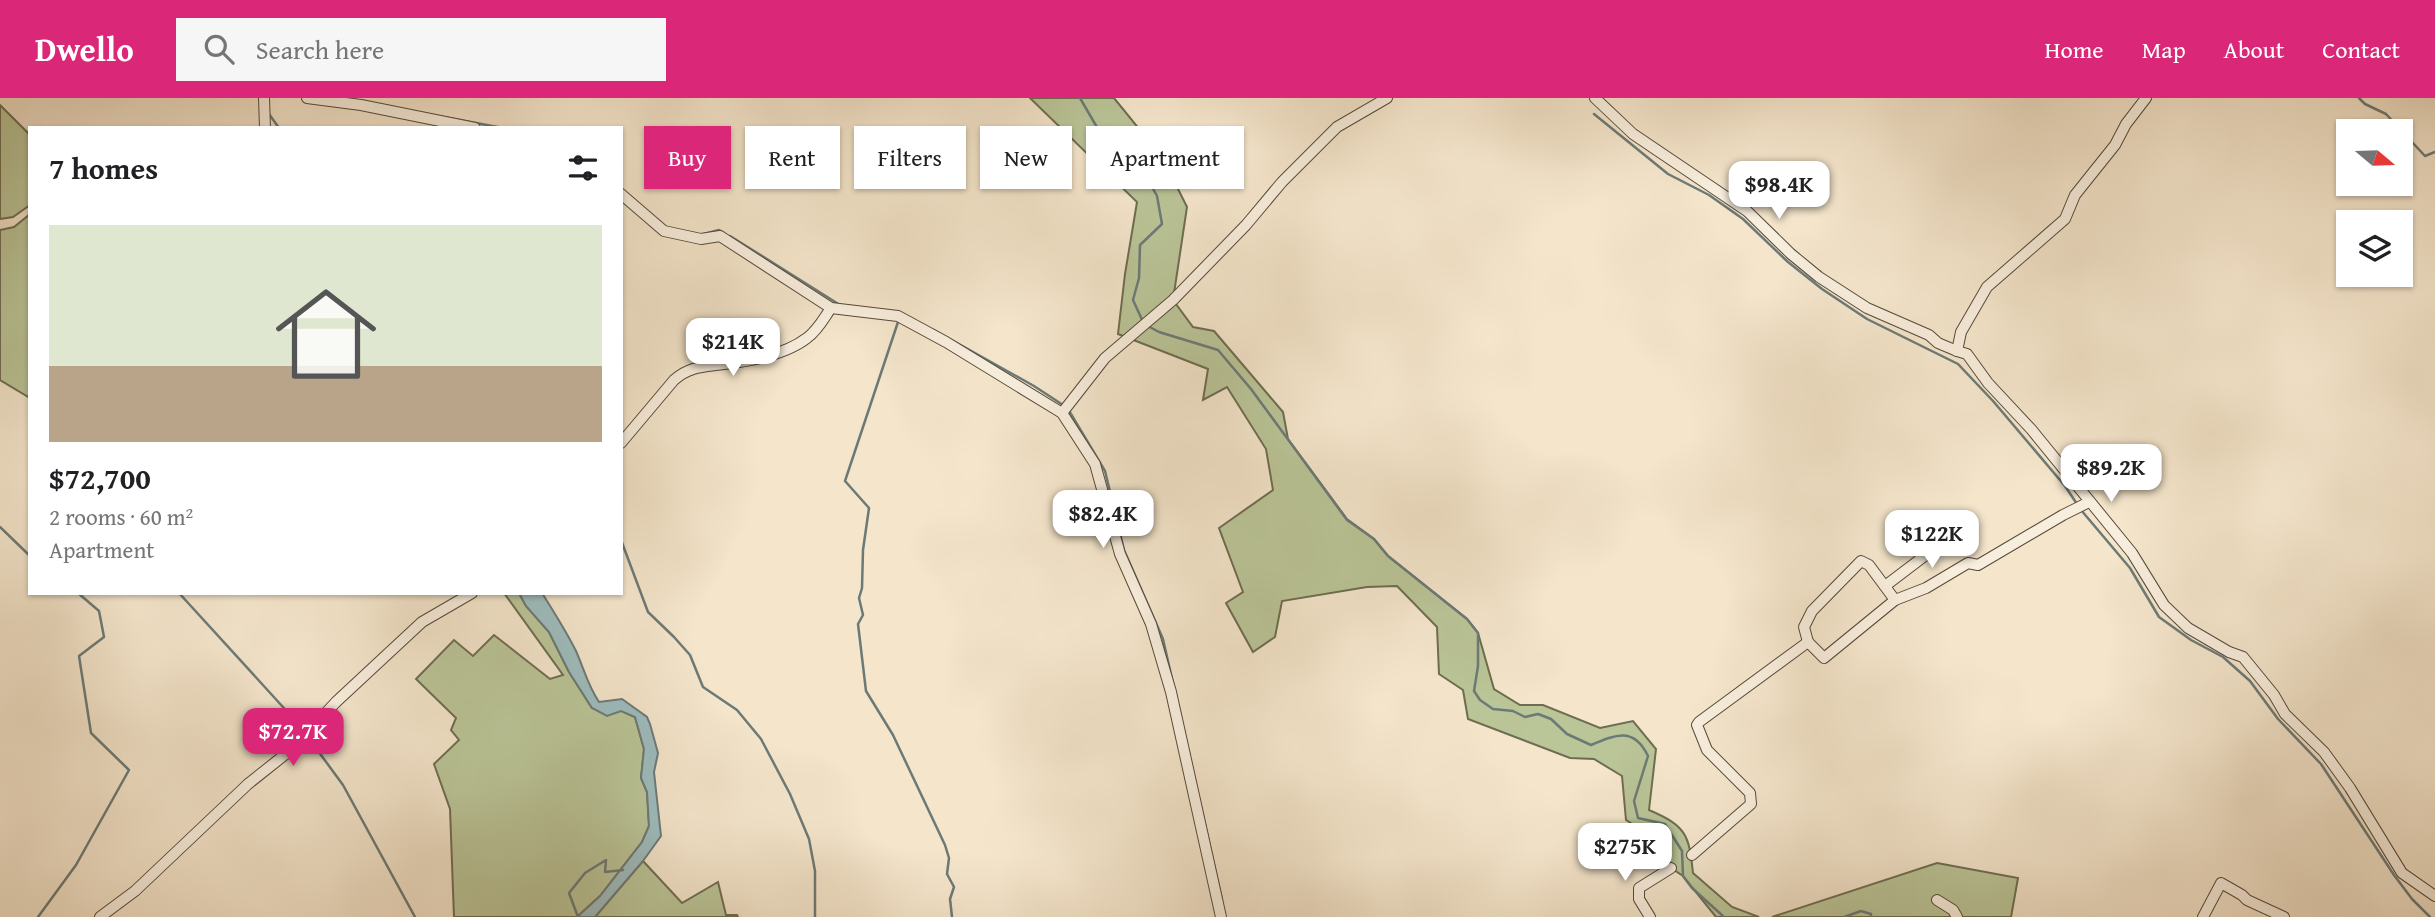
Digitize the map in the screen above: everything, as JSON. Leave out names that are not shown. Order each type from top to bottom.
[{"type":"street","points":[[264,98],[265,126]]},
{"type":"street","points":[[307,98],[465,126]]},
{"type":"street","points":[[1062,413],[1105,358],[1173,300],[1337,127],[1387,98]]},
{"type":"street","points":[[1595,98],[1633,134],[1747,211],[1791,254],[1836,288],[1867,308],[1966,354],[1988,383],[2013,407],[2132,553],[2164,605],[2188,628],[2229,652],[2243,657],[2274,695],[2285,714],[2324,752],[2350,788],[2402,873],[2435,896]]},
{"type":"street","points":[[1957,351],[1961,332],[1987,288],[2065,219],[2075,195],[2115,145],[2126,124],[2146,98]]},
{"type":"street","points":[[623,196],[664,231],[701,239],[720,236],[831,308],[898,316],[1062,413],[1095,464],[1120,554],[1151,624],[1171,692],[1221,917]]},
{"type":"street","points":[[623,441],[683,372],[700,366],[754,360],[779,351],[806,339],[831,308]]},
{"type":"street","points":[[1895,600],[1869,565],[1861,561],[1812,611],[1804,626],[1808,642],[1824,658],[1895,600],[1926,588],[1968,563],[1978,565],[2089,502]]},
{"type":"street","points":[[1885,586],[1960,529]]},
{"type":"street","points":[[100,917],[135,891],[248,784],[292,749],[336,702],[422,622],[469,595]]},
{"type":"street","points":[[1692,855],[1751,804],[1750,793],[1707,750],[1697,725],[1808,642]]},
{"type":"street","points":[[1650,917],[1639,899],[1639,888],[1671,868]]},
{"type":"street","points":[[2203,917],[2221,883],[2247,900],[2284,917]]},
{"type":"street","points":[[1944,917],[1942,902],[1957,917]]},
{"type":"green space","points":[[1030,98],[1114,98],[1137,126],[1086,126],[1086,152],[1072,139],[1072,126],[1059,126]]},
{"type":"green space","points":[[0,105],[28,133],[28,206],[13,217],[0,219]]},
{"type":"green space","points":[[1124,189],[1178,189],[1187,207],[1173,300],[1193,327],[1214,331],[1283,412],[1288,439],[1347,519],[1374,539],[1388,556],[1467,619],[1478,633],[1494,689],[1520,705],[1543,705],[1600,728],[1633,721],[1656,749],[1649,810],[1671,821],[1683,833],[1690,849],[1693,873],[1732,907],[1759,917],[1716,917],[1683,876],[1671,868],[1653,837],[1626,820],[1622,776],[1594,759],[1570,758],[1468,719],[1463,690],[1439,674],[1437,627],[1397,586],[1367,587],[1282,601],[1275,637],[1253,652],[1226,603],[1243,592],[1219,528],[1273,490],[1266,449],[1227,387],[1203,400],[1208,369],[1118,334],[1137,202]]},
{"type":"green space","points":[[28,216],[28,397],[0,380],[0,230],[14,227]]},
{"type":"green space","points":[[505,595],[520,595],[526,606],[549,632],[569,672],[592,708],[622,711],[635,717],[644,749],[641,778],[647,792],[649,826],[642,842],[600,896],[577,917],[454,917],[450,809],[434,764],[459,740],[451,730],[456,718],[416,679],[454,640],[473,656],[494,635],[550,679],[563,675]]},
{"type":"green space","points":[[643,861],[682,903],[718,882],[726,915],[738,917],[595,917]]},
{"type":"green space","points":[[1937,863],[2018,878],[2011,917],[1772,917]]},
{"type":"water","points":[[520,595],[543,595],[572,644],[599,702],[622,699],[647,717],[658,753],[654,772],[661,836],[595,917],[577,917],[600,896],[642,842],[649,826],[647,792],[641,778],[644,749],[635,717],[621,711],[607,716],[592,708],[569,672],[549,632],[526,606]]},
{"type":"waterway","points":[[1080,98],[1098,129],[1124,145],[1157,196],[1162,224],[1140,245],[1139,278],[1133,300],[1144,324],[1159,332],[1218,350],[1251,389],[1347,520],[1374,539],[1388,556],[1467,619],[1478,633],[1478,666],[1474,691],[1480,700],[1493,709],[1513,711],[1525,717],[1538,714],[1551,719],[1567,734],[1591,745],[1617,736],[1637,740],[1648,756],[1634,801],[1638,818],[1665,824],[1682,851],[1683,876],[1692,888],[1724,917]]},
{"type":"waterway","points":[[2359,98],[2365,104],[2386,114],[2425,156],[2435,152]]},
{"type":"waterway","points":[[269,114],[278,126]]},
{"type":"waterway","points":[[1594,114],[1668,174],[1709,195],[1743,219],[1788,262],[1822,289],[1867,319],[1958,364],[1993,401],[2077,504]]},
{"type":"waterway","points":[[438,116],[492,126]]},
{"type":"waterway","points":[[704,234],[719,230],[724,233]]},
{"type":"waterway","points":[[730,236],[840,305]]},
{"type":"waterway","points":[[898,322],[845,481],[869,508],[859,598],[863,615],[858,624],[866,691],[893,735],[945,845],[949,858],[947,874],[954,887],[950,899],[952,917]]},
{"type":"waterway","points":[[932,329],[1063,405]]},
{"type":"waterway","points":[[1068,409],[1105,471],[1124,550],[1163,639],[1222,900]]},
{"type":"waterway","points":[[2081,510],[2130,568],[2159,617],[2191,640],[2223,657],[2250,681],[2278,719],[2321,764],[2394,875],[2430,917]]},
{"type":"waterway","points":[[0,527],[28,554]]},
{"type":"waterway","points":[[623,545],[648,612],[690,655],[703,687],[737,710],[761,739],[790,794],[809,839],[815,871],[815,917]]},
{"type":"waterway","points":[[38,917],[76,865],[129,770],[91,733],[79,656],[104,637],[99,611],[80,595]]},
{"type":"waterway","points":[[181,595],[303,729]]},
{"type":"waterway","points":[[310,740],[343,785],[415,917]]},
{"type":"waterway","points":[[578,917],[569,893],[585,873],[606,860],[605,872],[623,870]]},
{"type":"waterway","points":[[1844,917],[1861,911],[1871,914],[1871,917]]}]
